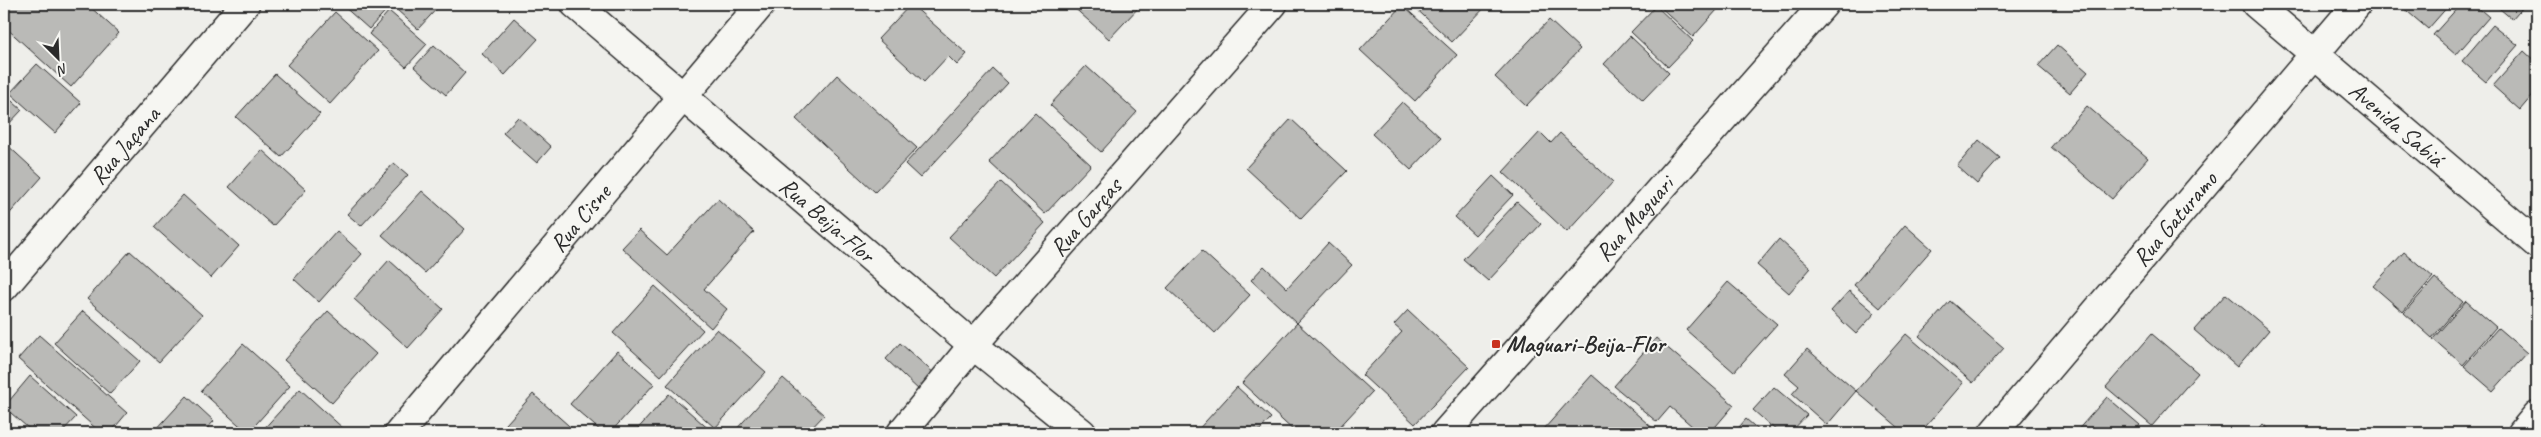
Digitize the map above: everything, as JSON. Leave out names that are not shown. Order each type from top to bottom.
[{"type":"street","name":"Rua Jaçana","points":[[4,287],[245,4]]},
{"type":"street","name":"Rua Beija-Flor","points":[[575,4],[973,346],[1082,433]]},
{"type":"street","name":"Rua Cisne","points":[[399,433],[761,4]]},
{"type":"street","name":"Rua Garças","points":[[901,433],[973,346],[1274,4]]},
{"type":"street","name":"Rua Maguari","points":[[1445,433],[1824,4]]},
{"type":"street","name":"Avenida Sabiá","points":[[2256,4],[2537,244]]},
{"type":"street","name":"Rua Gaturamo","points":[[1993,433],[2357,4]]},
{"type":"street","points":[[2522,433],[2537,415]]},
{"type":"building","points":[[12,4],[87,4],[119,33],[71,87],[4,26],[4,13]]},
{"type":"building","points":[[144,4],[160,4],[153,12]]},
{"type":"building","points":[[341,4],[392,4],[369,29]]},
{"type":"building","points":[[403,4],[441,4],[418,29],[397,10]]},
{"type":"building","points":[[911,4],[967,54],[957,65],[948,56],[924,82],[878,39]]},
{"type":"building","points":[[1070,4],[1137,4],[1140,6],[1109,39]]},
{"type":"building","points":[[1411,4],[1488,4],[1452,42]]},
{"type":"building","points":[[1657,4],[1710,4],[1717,10],[1693,37]]},
{"type":"building","points":[[2404,4],[2450,4],[2428,29],[2401,6]]},
{"type":"building","points":[[2461,4],[2474,4],[2489,17],[2456,55],[2433,35]]},
{"type":"building","points":[[2494,4],[2525,4],[2512,19]]},
{"type":"building","points":[[1402,5],[1457,55],[1415,101],[1360,50]]},
{"type":"building","points":[[1656,6],[1693,41],[1668,67],[1631,32]]},
{"type":"building","points":[[389,11],[427,44],[406,67],[369,34]]},
{"type":"building","points":[[335,12],[378,51],[330,104],[287,65]]},
{"type":"building","points":[[514,18],[538,39],[505,75],[482,54]]},
{"type":"building","points":[[1549,20],[1580,49],[1526,106],[1495,77]]},
{"type":"building","points":[[2493,25],[2518,45],[2486,82],[2462,61]]},
{"type":"building","points":[[1630,36],[1669,73],[1643,100],[1604,64]]},
{"type":"building","points":[[434,45],[465,73],[446,95],[414,67]]},
{"type":"building","points":[[2057,45],[2088,72],[2070,93],[2038,66]]},
{"type":"building","points":[[2524,51],[2537,63],[2537,90],[2520,110],[2493,86]]},
{"type":"building","points":[[37,64],[81,103],[55,133],[10,93]]},
{"type":"building","points":[[1086,66],[1137,112],[1101,152],[1050,105]]},
{"type":"building","points":[[993,69],[1008,83],[920,178],[905,164]]},
{"type":"building","points":[[275,74],[320,114],[281,157],[236,117]]},
{"type":"building","points":[[837,75],[917,148],[875,192],[796,119]]},
{"type":"building","points":[[4,94],[22,110],[6,127],[4,125]]},
{"type":"building","points":[[1402,102],[1441,138],[1411,170],[1372,134]]},
{"type":"building","points":[[2087,106],[2148,158],[2112,199],[2051,147]]},
{"type":"building","points":[[1035,113],[1091,165],[1045,214],[989,162]]},
{"type":"building","points":[[518,117],[551,147],[537,163],[503,133]]},
{"type":"building","points":[[1291,119],[1347,171],[1301,219],[1246,168]]},
{"type":"building","points":[[1540,132],[1551,143],[1560,133],[1613,182],[1567,232],[1503,172]]},
{"type":"building","points":[[1979,140],[2000,158],[1977,184],[1957,166]]},
{"type":"building","points":[[4,142],[42,177],[4,220]]},
{"type":"building","points":[[262,150],[306,190],[273,226],[229,187]]},
{"type":"building","points":[[394,163],[408,175],[361,226],[347,214]]},
{"type":"building","points":[[1493,176],[1513,195],[1475,235],[1455,217]]},
{"type":"building","points":[[1001,182],[1045,223],[994,278],[949,237]]},
{"type":"building","points":[[422,191],[465,229],[425,273],[382,235]]},
{"type":"building","points":[[183,195],[239,246],[211,278],[154,227]]},
{"type":"building","points":[[718,199],[754,232],[704,289],[727,309],[711,328],[622,248],[639,230],[667,255]]},
{"type":"building","points":[[1517,202],[1541,224],[1488,281],[1463,259]]},
{"type":"building","points":[[1905,225],[1932,249],[1880,308],[1854,285]]},
{"type":"building","points":[[337,231],[362,254],[319,302],[294,279]]},
{"type":"building","points":[[1779,239],[1811,268],[1789,293],[1757,265]]},
{"type":"building","points":[[1328,243],[1352,265],[1297,323],[1251,280],[1264,266],[1287,288]]},
{"type":"building","points":[[130,251],[202,315],[159,362],[87,299]]},
{"type":"building","points":[[1202,251],[1250,295],[1215,333],[1167,288]]},
{"type":"building","points":[[2404,252],[2433,277],[2403,312],[2373,286]]},
{"type":"building","points":[[389,260],[443,309],[408,348],[354,299]]},
{"type":"building","points":[[2435,278],[2463,302],[2432,338],[2404,313]]},
{"type":"building","points":[[1728,282],[1777,324],[1734,372],[1686,330]]},
{"type":"building","points":[[655,286],[703,330],[661,376],[613,333]]},
{"type":"building","points":[[1849,291],[1875,313],[1856,334],[1831,311]]},
{"type":"building","points":[[2226,294],[2269,330],[2237,367],[2194,330]]},
{"type":"building","points":[[1950,301],[2004,348],[1973,383],[1919,336]]},
{"type":"building","points":[[2466,301],[2496,327],[2463,365],[2433,339]]},
{"type":"building","points":[[1408,310],[1469,367],[1415,424],[1362,375],[1402,332],[1394,325]]},
{"type":"building","points":[[83,311],[140,361],[110,394],[54,343]]},
{"type":"building","points":[[328,311],[376,354],[332,403],[284,360]]},
{"type":"building","points":[[1297,323],[1372,392],[1334,433],[1296,433],[1242,383]]},
{"type":"building","points":[[2498,328],[2527,353],[2493,391],[2464,366]]},
{"type":"building","points":[[717,329],[766,372],[715,428],[667,385]]},
{"type":"building","points":[[1906,334],[1963,383],[1920,433],[1905,433],[1856,391]]},
{"type":"building","points":[[2152,334],[2198,373],[2152,426],[2106,387]]},
{"type":"building","points":[[39,335],[127,413],[110,433],[101,433],[18,359]]},
{"type":"building","points":[[1656,338],[1734,405],[1710,433],[1700,433],[1670,407],[1657,422],[1614,386]]},
{"type":"building","points":[[900,343],[936,375],[921,392],[886,359]]},
{"type":"building","points":[[243,344],[290,386],[248,433],[201,391]]},
{"type":"building","points":[[1807,349],[1856,391],[1827,425],[1792,394],[1799,386],[1785,374]]},
{"type":"building","points":[[617,351],[654,384],[610,433],[603,433],[570,404]]},
{"type":"building","points":[[1592,375],[1656,431],[1654,433],[1549,433],[1544,429]]},
{"type":"building","points":[[30,376],[76,417],[61,433],[34,433],[4,407]]},
{"type":"building","points":[[783,378],[824,415],[807,433],[733,433]]},
{"type":"building","points":[[1237,387],[1271,418],[1257,433],[1195,433]]},
{"type":"building","points":[[1774,387],[1807,415],[1790,433],[1779,433],[1753,410]]},
{"type":"building","points":[[300,389],[346,431],[344,433],[260,433]]},
{"type":"building","points":[[533,394],[577,433],[498,433]]},
{"type":"building","points":[[669,394],[712,432],[634,433]]},
{"type":"building","points":[[187,396],[214,421],[203,433],[153,433]]},
{"type":"building","points":[[2107,397],[2140,425],[2133,433],[2075,433]]},
{"type":"building","points":[[1746,419],[1762,433],[1734,433]]},
{"type":"building","points":[[4,423],[15,433],[4,433]]},
{"type":"building","points":[[2263,424],[2273,433],[2255,433]]},
{"type":"place","name":"Maguari-Beija-Flor","points":[[1496,344]]}]
